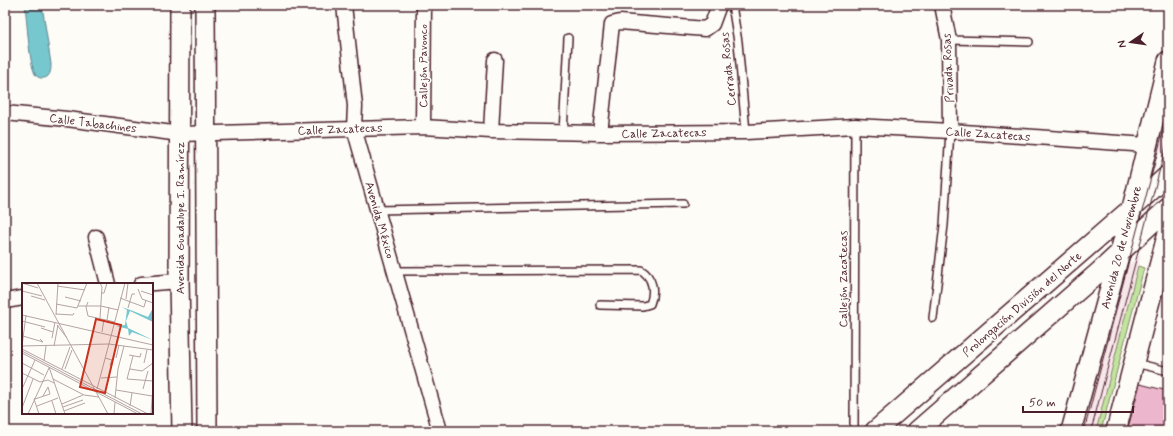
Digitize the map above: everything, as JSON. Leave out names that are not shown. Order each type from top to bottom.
[{"type":"main road","name":"Avenida Guadalupe I. Ramírez","points":[[180,5],[179,281],[182,431]]},
{"type":"main road","points":[[205,5],[208,431]]},
{"type":"main road","name":"Avenida 20 de Noviembre","points":[[1071,431],[1118,254],[1132,208],[1168,61]]},
{"type":"main road","name":"Prolongación División del Norte","points":[[875,431],[1168,175]]},
{"type":"main road","points":[[917,431],[1168,208]]},
{"type":"main road","points":[[1116,431],[1168,232]]},
{"type":"street","name":"Avenida México","points":[[344,5],[355,106],[354,128],[376,210],[440,431]]},
{"type":"street","name":"Callejón Pavonco","points":[[423,127],[424,5]]},
{"type":"street","points":[[600,133],[612,24],[620,22],[705,29],[712,24],[719,5]]},
{"type":"street","name":"Privada Rosas","points":[[942,5],[949,40],[950,131]]},
{"type":"street","points":[[491,132],[495,60]]},
{"type":"street","name":"Calle Tabachines","points":[[5,113],[67,119],[180,134]]},
{"type":"street","name":"Calle Zacatecas","points":[[180,134],[423,127],[491,132],[746,132],[855,126],[1147,145]]},
{"type":"street","points":[[96,237],[108,283]]},
{"type":"street","points":[[153,283],[179,281]]},
{"type":"street","points":[[5,301],[22,298]]},
{"type":"lane","name":"Cerrada Rosas","points":[[732,5],[738,42],[746,132]]},
{"type":"lane","points":[[563,133],[568,38]]},
{"type":"lane","points":[[949,40],[1029,42]]},
{"type":"lane","name":"Callejón Zacatecas","points":[[854,431],[855,126]]},
{"type":"lane","points":[[933,318],[944,225],[950,131]]},
{"type":"lane","points":[[376,210],[683,204]]},
{"type":"lane","points":[[394,271],[641,270],[647,274],[652,282],[653,298],[650,304],[643,306],[600,305]]},
{"type":"lane","points":[[1133,363],[1168,371]]},
{"type":"shaded area","points":[[1168,89],[1168,145],[1151,160]]},
{"type":"shaded area","points":[[1141,254],[1096,431],[1079,431],[1120,273]]},
{"type":"green space","points":[[1138,266],[1144,268],[1101,431],[1096,431]]},
{"type":"water","points":[[25,5],[42,5],[51,64],[50,73],[45,78],[37,77],[33,68]]},
{"type":"building","points":[[1140,384],[1168,391],[1168,431],[1127,431]]},
{"type":"tram line","points":[[1084,431],[1168,113]]},
{"type":"tram line","points":[[1091,431],[1168,138]]}]
